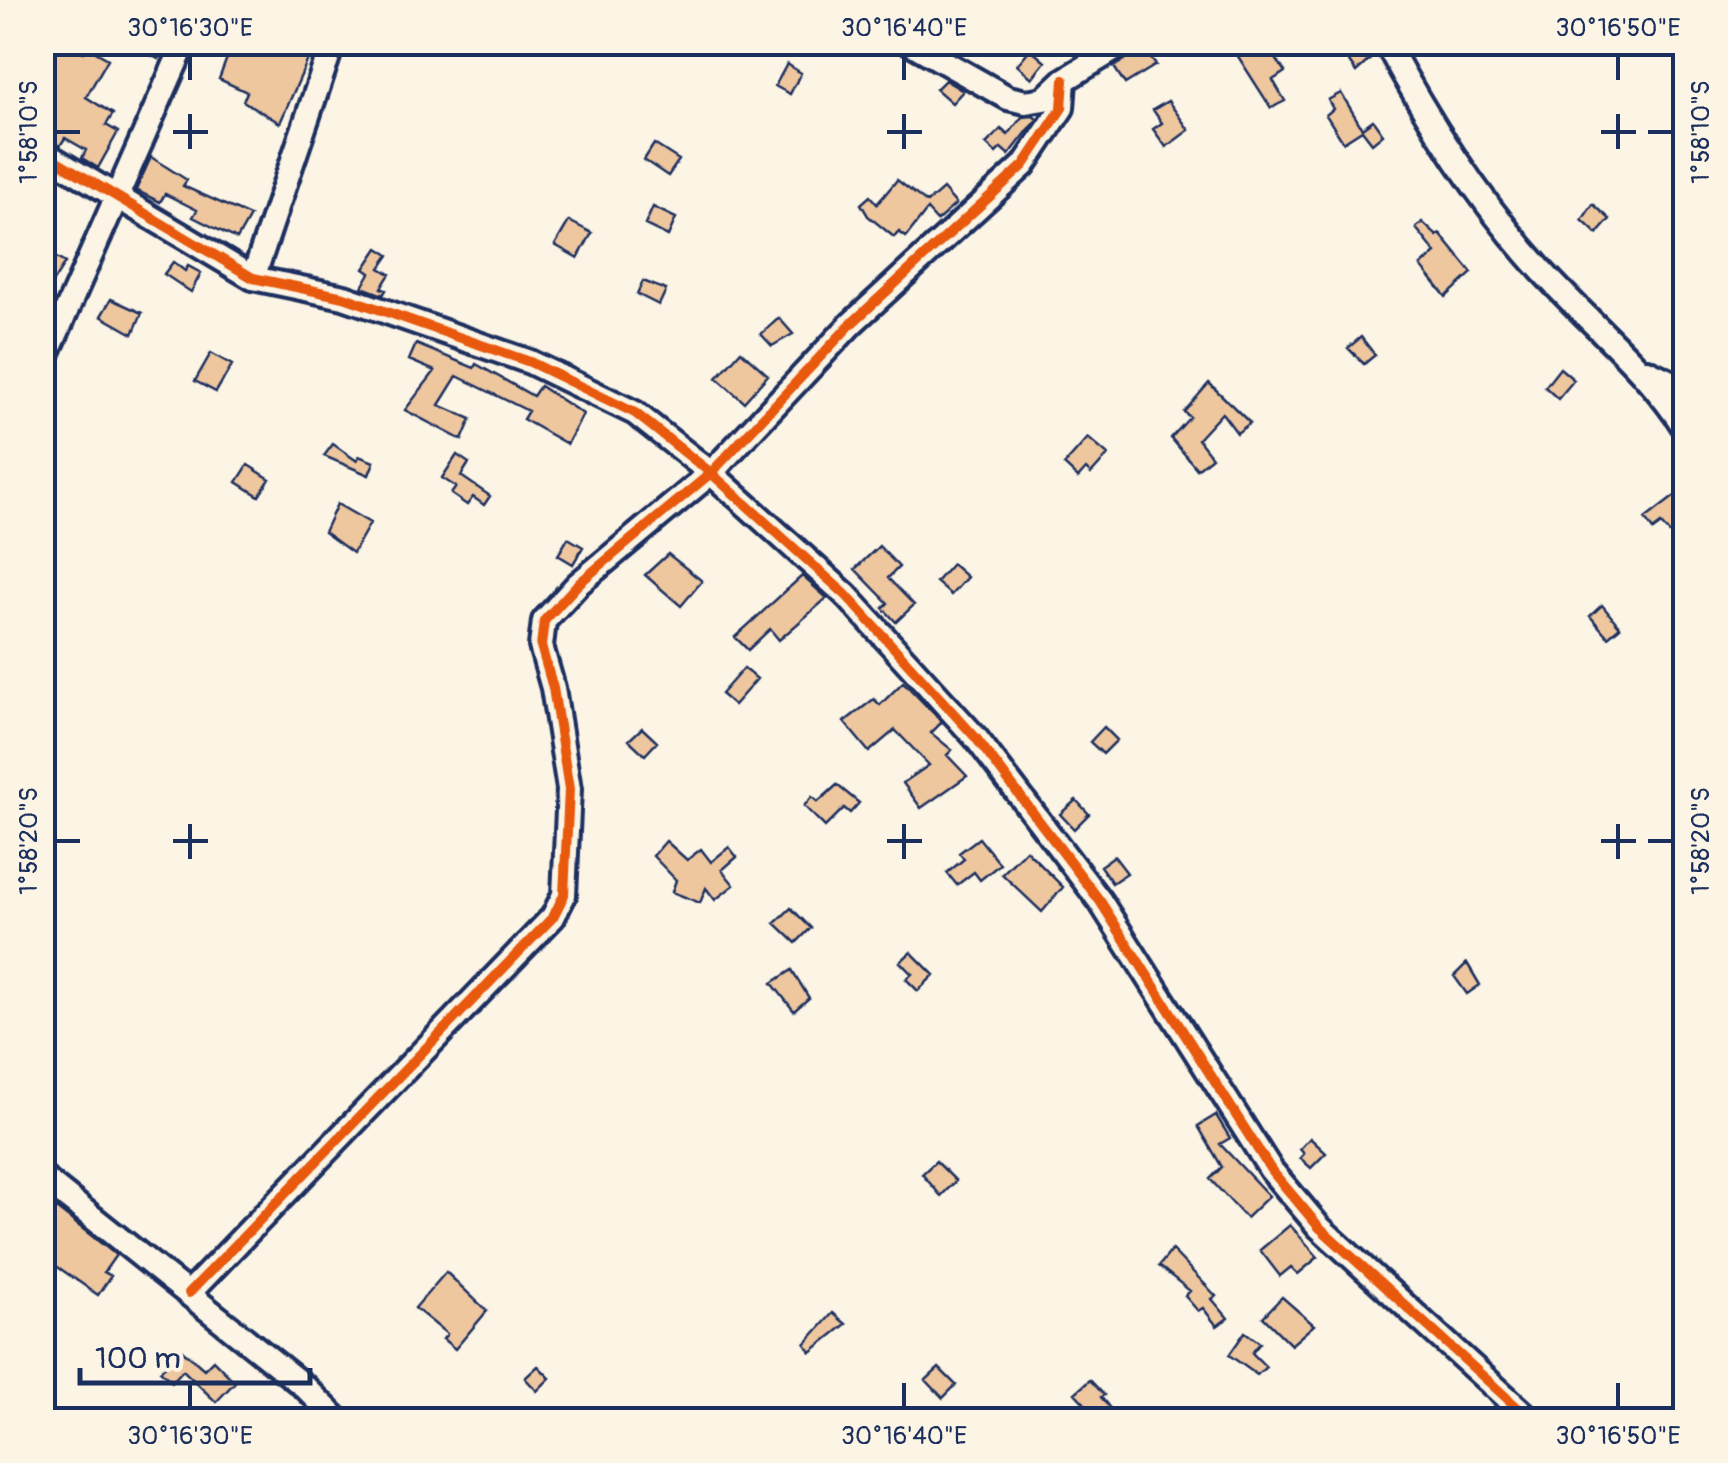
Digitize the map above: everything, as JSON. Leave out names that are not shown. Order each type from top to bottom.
[{"type":"street","points":[[42,366],[184,42]]},
{"type":"street","points":[[909,42],[1008,98],[1026,102],[1044,99],[1064,80],[1126,42]]},
{"type":"street","points":[[1386,42],[1452,156],[1491,212],[1545,274],[1639,368],[1686,430]]},
{"type":"street","points":[[253,278],[326,46]]},
{"type":"street","points":[[189,1293],[552,917],[564,895],[569,789],[554,688],[541,646],[544,622],[578,584],[711,474],[851,324],[1024,165],[1062,108],[1064,80]]},
{"type":"street","points":[[42,152],[253,278],[344,298],[530,362],[635,413],[711,474],[846,595],[976,738],[1100,902],[1270,1170],[1319,1227],[1531,1420]]},
{"type":"street","points":[[1639,368],[1686,389]]},
{"type":"street","points":[[42,1177],[304,1387],[338,1420]]},
{"type":"building","points":[[59,42],[84,52],[87,47],[108,59],[86,97],[113,114],[106,125],[118,132],[98,168],[82,158],[86,150],[65,138],[60,146],[42,137],[42,73]]},
{"type":"building","points":[[128,42],[167,42],[158,59]]},
{"type":"building","points":[[233,42],[314,46],[280,123],[243,101],[247,92],[219,79]]},
{"type":"building","points":[[1238,42],[1265,42],[1285,72],[1273,80],[1285,101],[1271,108],[1232,47]]},
{"type":"building","points":[[1359,42],[1371,42],[1376,54],[1356,72],[1343,53]]},
{"type":"building","points":[[1142,48],[1156,65],[1125,84],[1114,67]]},
{"type":"building","points":[[1030,49],[1045,62],[1032,78],[1017,65]]},
{"type":"building","points":[[787,64],[801,73],[790,94],[775,86]]},
{"type":"building","points":[[945,80],[963,91],[952,103],[936,89]]},
{"type":"building","points":[[1341,93],[1362,128],[1373,120],[1383,134],[1372,143],[1362,130],[1343,142],[1326,115],[1333,109],[1328,100]]},
{"type":"building","points":[[1168,101],[1189,130],[1166,147],[1153,129],[1162,123],[1153,110]]},
{"type":"building","points":[[1022,117],[1037,119],[1009,155],[1001,148],[996,153],[986,144],[1001,129],[1008,135]]},
{"type":"building","points":[[654,144],[679,160],[668,176],[644,160]]},
{"type":"building","points":[[151,157],[187,180],[183,186],[250,216],[237,239],[193,217],[197,210],[165,194],[160,202],[136,190]]},
{"type":"building","points":[[897,180],[927,203],[943,189],[956,204],[937,221],[927,210],[906,237],[899,232],[894,237],[868,216],[861,204],[870,196],[877,204]]},
{"type":"building","points":[[1593,204],[1610,219],[1597,234],[1582,220]]},
{"type":"building","points":[[653,207],[676,218],[668,236],[645,225]]},
{"type":"building","points":[[569,221],[592,233],[578,258],[555,245]]},
{"type":"building","points":[[1422,222],[1437,236],[1440,234],[1472,273],[1446,297],[1421,266],[1436,253],[1416,228]]},
{"type":"building","points":[[378,248],[389,255],[380,268],[390,274],[381,288],[386,290],[383,295],[362,287],[370,273],[364,269]]},
{"type":"building","points":[[53,256],[65,263],[42,299],[42,273]]},
{"type":"building","points":[[173,262],[185,271],[188,266],[201,273],[191,292],[164,274]]},
{"type":"building","points":[[643,281],[666,290],[659,305],[637,294]]},
{"type":"building","points":[[111,299],[142,313],[133,334],[101,316]]},
{"type":"building","points":[[779,318],[793,334],[772,346],[761,334]]},
{"type":"building","points":[[1361,337],[1375,355],[1364,364],[1348,348]]},
{"type":"building","points":[[416,344],[474,368],[476,364],[533,396],[540,386],[583,414],[567,444],[523,419],[528,411],[457,376],[439,405],[471,419],[462,440],[405,410],[435,371],[409,360]]},
{"type":"building","points":[[741,351],[768,375],[744,402],[717,378]]},
{"type":"building","points":[[211,353],[232,365],[216,392],[195,381]]},
{"type":"building","points":[[1560,368],[1574,380],[1558,399],[1545,387]]},
{"type":"building","points":[[1209,383],[1250,423],[1237,433],[1222,413],[1198,439],[1212,457],[1197,469],[1171,438],[1190,417],[1184,412]]},
{"type":"building","points":[[1088,438],[1108,455],[1091,474],[1086,469],[1078,478],[1064,465]]},
{"type":"building","points":[[333,444],[357,461],[359,456],[374,462],[369,475],[324,456]]},
{"type":"building","points":[[457,455],[469,463],[461,476],[490,496],[484,505],[473,497],[467,505],[451,494],[456,487],[442,478]]},
{"type":"building","points":[[248,465],[270,479],[259,496],[237,482]]},
{"type":"building","points":[[1679,493],[1686,500],[1686,532],[1676,540],[1661,524],[1653,530],[1645,519]]},
{"type":"building","points":[[337,504],[370,523],[353,553],[324,532]]},
{"type":"building","points":[[568,538],[583,547],[573,564],[558,555]]},
{"type":"building","points":[[879,546],[899,567],[888,578],[914,605],[896,622],[883,608],[888,603],[855,569]]},
{"type":"building","points":[[668,554],[702,581],[681,606],[645,575]]},
{"type":"building","points":[[952,564],[967,577],[951,595],[936,582]]},
{"type":"building","points":[[802,576],[827,598],[779,640],[770,629],[748,650],[735,637]]},
{"type":"building","points":[[1602,605],[1620,627],[1608,637],[1590,616]]},
{"type":"building","points":[[744,668],[757,679],[734,705],[721,694]]},
{"type":"building","points":[[903,682],[942,722],[931,733],[952,750],[947,755],[967,776],[921,808],[903,783],[929,765],[895,730],[869,752],[844,722],[874,699],[880,705]]},
{"type":"building","points":[[1104,727],[1117,740],[1103,754],[1090,742]]},
{"type":"building","points":[[642,728],[657,742],[645,755],[629,740]]},
{"type":"building","points":[[837,785],[859,803],[850,813],[844,808],[825,827],[804,806],[812,797],[818,802]]},
{"type":"building","points":[[1076,800],[1089,814],[1074,829],[1060,814]]},
{"type":"building","points":[[979,838],[1000,864],[980,880],[974,872],[957,885],[947,873],[964,859],[959,853]]},
{"type":"building","points":[[666,841],[687,860],[701,849],[711,862],[729,847],[737,857],[722,870],[734,885],[715,900],[706,888],[700,903],[672,892],[676,880],[653,856]]},
{"type":"building","points":[[1026,850],[1063,887],[1042,912],[1002,874]]},
{"type":"building","points":[[1114,856],[1127,873],[1112,883],[1100,866]]},
{"type":"building","points":[[791,908],[811,928],[796,943],[775,923]]},
{"type":"building","points":[[911,952],[934,975],[918,991],[906,979],[912,974],[900,962]]},
{"type":"building","points":[[1467,963],[1480,985],[1467,994],[1454,976]]},
{"type":"building","points":[[792,970],[809,998],[794,1011],[772,983]]},
{"type":"building","points":[[1216,1115],[1230,1138],[1220,1144],[1269,1196],[1246,1218],[1210,1179],[1222,1167],[1198,1126]]},
{"type":"building","points":[[1310,1138],[1326,1153],[1311,1168],[1300,1158],[1304,1154],[1300,1149]]},
{"type":"building","points":[[936,1161],[956,1181],[941,1196],[922,1174]]},
{"type":"building","points":[[51,1204],[116,1255],[104,1272],[111,1276],[98,1295],[42,1256],[42,1212]]},
{"type":"building","points":[[1290,1225],[1318,1257],[1298,1274],[1291,1267],[1280,1276],[1260,1250]]},
{"type":"building","points":[[1172,1250],[1216,1296],[1212,1299],[1228,1318],[1217,1326],[1203,1308],[1198,1311],[1185,1296],[1190,1291],[1159,1266]]},
{"type":"building","points":[[446,1272],[487,1311],[455,1349],[443,1339],[447,1334],[415,1308]]},
{"type":"building","points":[[1282,1297],[1314,1325],[1291,1345],[1263,1317]]},
{"type":"building","points":[[833,1313],[846,1324],[811,1352],[805,1344]]},
{"type":"building","points":[[1245,1332],[1260,1343],[1252,1353],[1266,1367],[1257,1375],[1229,1355]]},
{"type":"building","points":[[182,1350],[204,1369],[213,1360],[235,1382],[216,1402],[183,1370],[172,1382],[160,1371]]},
{"type":"building","points":[[538,1366],[550,1378],[537,1391],[525,1378]]},
{"type":"building","points":[[939,1368],[956,1385],[943,1398],[926,1380]]},
{"type":"building","points":[[1090,1380],[1119,1420],[1100,1420],[1075,1393]]},
{"type":"cycle path","points":[[189,1293],[553,917],[564,895],[569,789],[553,688],[541,646],[544,621],[578,584],[711,473],[851,324],[1024,165],[1062,108],[1064,80]]},
{"type":"cycle path","points":[[42,152],[253,278],[344,297],[530,362],[635,413],[711,473],[846,595],[976,738],[1100,901],[1271,1170],[1319,1227],[1531,1420]]}]
